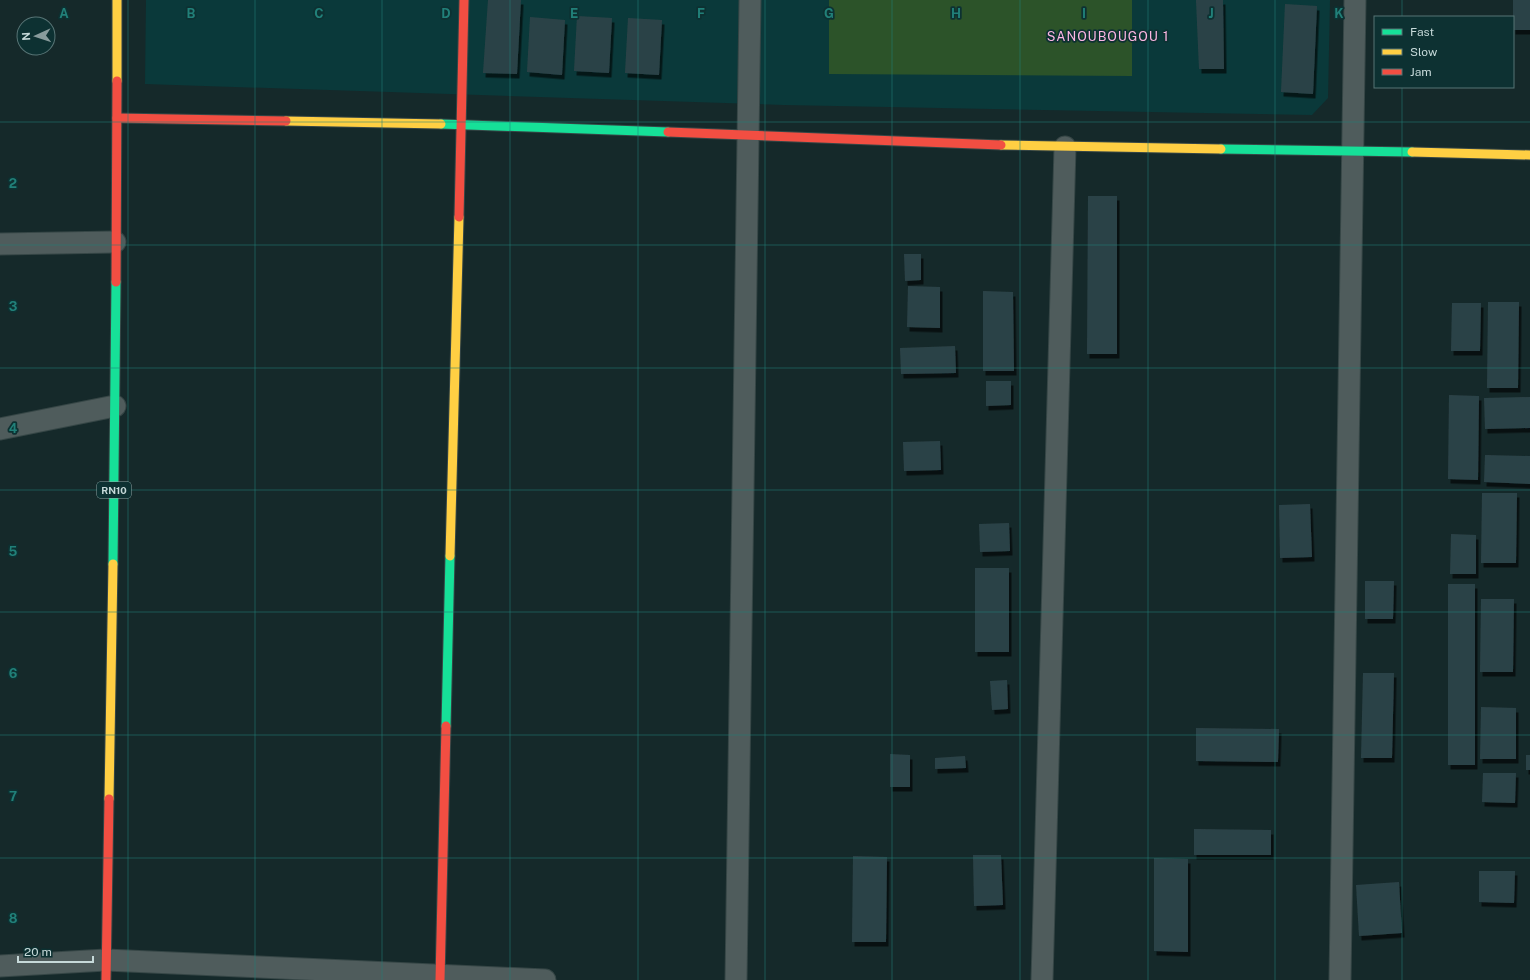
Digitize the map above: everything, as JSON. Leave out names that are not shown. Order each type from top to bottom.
[{"type":"main road","name":"RN10","points":[[106,970],[115,406],[117,0]]},
{"type":"main road","points":[[440,977],[464,0]]},
{"type":"main road","points":[[117,118],[461,124],[1065,147],[1352,150],[1530,155]]},
{"type":"street","points":[[736,980],[750,0]]},
{"type":"street","points":[[1340,980],[1355,0]]},
{"type":"street","points":[[1042,980],[1065,147]]},
{"type":"street","points":[[0,244],[115,242]]},
{"type":"street","points":[[0,429],[115,406]]},
{"type":"street","points":[[0,966],[106,970],[545,980]]},
{"type":"shaded area","points":[[146,0],[1330,0],[1328,98],[1312,115],[784,105],[145,84]]},
{"type":"green space","points":[[829,0],[1132,0],[1132,76],[829,74]]},
{"type":"building","points":[[488,0],[521,0],[517,74],[483,73]]},
{"type":"building","points":[[1196,0],[1223,0],[1224,69],[1199,69]]},
{"type":"building","points":[[1513,0],[1530,0],[1530,30],[1514,30]]},
{"type":"building","points":[[1285,4],[1317,6],[1313,94],[1281,92]]},
{"type":"building","points":[[577,16],[612,18],[609,73],[574,71]]},
{"type":"building","points":[[530,17],[565,20],[562,75],[527,72]]},
{"type":"building","points":[[628,18],[662,20],[659,75],[625,73]]},
{"type":"building","points":[[1088,196],[1117,196],[1117,354],[1087,354]]},
{"type":"building","points":[[904,254],[921,254],[921,280],[905,281]]},
{"type":"building","points":[[908,286],[940,287],[940,328],[907,327]]},
{"type":"building","points":[[983,291],[1013,292],[1014,371],[983,371]]},
{"type":"building","points":[[1488,302],[1519,302],[1518,388],[1487,388]]},
{"type":"building","points":[[1452,303],[1481,303],[1480,351],[1451,351]]},
{"type":"building","points":[[955,346],[956,373],[901,374],[900,348]]},
{"type":"building","points":[[986,381],[1011,381],[1011,405],[986,406]]},
{"type":"building","points":[[1449,395],[1479,396],[1478,480],[1448,479]]},
{"type":"building","points":[[1530,397],[1530,428],[1485,429],[1484,398]]},
{"type":"building","points":[[940,441],[941,470],[904,471],[903,442]]},
{"type":"building","points":[[1485,455],[1530,456],[1530,484],[1484,482]]},
{"type":"building","points":[[1482,493],[1517,493],[1516,563],[1481,563]]},
{"type":"building","points":[[1310,504],[1312,557],[1280,558],[1279,505]]},
{"type":"building","points":[[1009,523],[1010,551],[980,552],[979,524]]},
{"type":"building","points":[[1451,534],[1476,535],[1476,574],[1450,574]]},
{"type":"building","points":[[975,568],[1009,568],[1009,652],[975,652]]},
{"type":"building","points":[[1365,581],[1394,581],[1393,619],[1365,619]]},
{"type":"building","points":[[1448,584],[1475,584],[1475,765],[1448,765]]},
{"type":"building","points":[[1481,599],[1514,599],[1513,672],[1480,672]]},
{"type":"building","points":[[1363,673],[1394,673],[1392,758],[1361,758]]},
{"type":"building","points":[[1007,680],[1008,709],[992,710],[990,681]]},
{"type":"building","points":[[1481,707],[1516,708],[1516,759],[1480,759]]},
{"type":"building","points":[[1196,728],[1279,729],[1278,762],[1196,761]]},
{"type":"building","points":[[890,754],[910,755],[910,787],[890,787]]},
{"type":"building","points":[[1526,755],[1530,755],[1530,770],[1526,770]]},
{"type":"building","points":[[965,756],[966,768],[935,769],[935,758]]},
{"type":"building","points":[[1483,773],[1516,773],[1515,803],[1482,802]]},
{"type":"building","points":[[1194,829],[1271,830],[1271,855],[1194,855]]},
{"type":"building","points":[[973,855],[1001,855],[1003,905],[974,906]]},
{"type":"building","points":[[853,856],[887,857],[886,942],[852,942]]},
{"type":"building","points":[[1154,858],[1188,859],[1188,952],[1154,951]]},
{"type":"building","points":[[1479,871],[1515,871],[1514,903],[1479,902]]},
{"type":"building","points":[[1399,882],[1402,933],[1359,936],[1356,885]]},
{"type":"traffic: fast","points":[[441,124],[668,132]]},
{"type":"traffic: fast","points":[[1221,149],[1412,152]]},
{"type":"traffic: fast","points":[[113,564],[116,282]]},
{"type":"traffic: fast","points":[[446,726],[450,556]]},
{"type":"traffic: slow","points":[[117,0],[117,81]]},
{"type":"traffic: slow","points":[[286,121],[441,124]]},
{"type":"traffic: slow","points":[[1001,145],[1221,149]]},
{"type":"traffic: slow","points":[[1412,152],[1530,155]]},
{"type":"traffic: slow","points":[[450,556],[459,217]]},
{"type":"traffic: slow","points":[[109,799],[113,564]]},
{"type":"traffic: jam","points":[[459,217],[464,0]]},
{"type":"traffic: jam","points":[[116,282],[117,81]]},
{"type":"traffic: jam","points":[[117,118],[286,121]]},
{"type":"traffic: jam","points":[[668,132],[1001,145]]},
{"type":"traffic: jam","points":[[440,980],[446,726]]},
{"type":"traffic: jam","points":[[106,980],[109,799]]},
{"type":"district","name":"SANOUBOUGOU 1","points":[[1108,36]]}]
